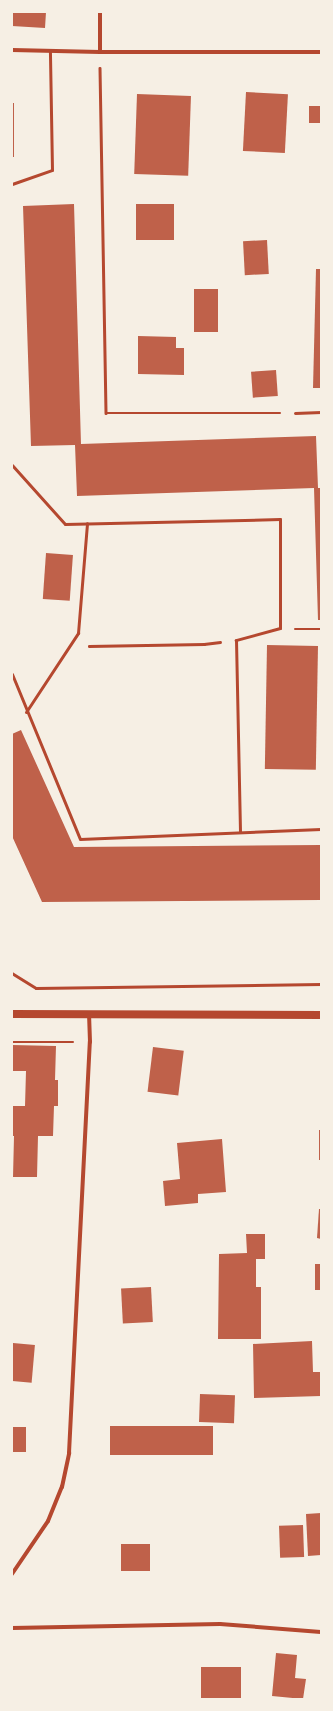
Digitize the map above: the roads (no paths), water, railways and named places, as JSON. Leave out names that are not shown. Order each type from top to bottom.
[{"type":"main road","points":[[12,1014],[321,1015]]},
{"type":"street","points":[[100,12],[100,52]]},
{"type":"street","points":[[12,50],[100,52],[321,52]]},
{"type":"street","points":[[12,1574],[48,1522],[62,1487],[69,1453],[90,1042],[89,1015]]},
{"type":"street","points":[[12,1628],[220,1624],[321,1632]]},
{"type":"lane","points":[[12,184],[52,170],[50,50]]},
{"type":"lane","points":[[295,413],[321,412]]},
{"type":"lane","points":[[12,465],[65,524],[280,519],[280,628],[236,640],[240,832]]},
{"type":"lane","points":[[26,712],[78,633],[87,523]]},
{"type":"lane","points":[[12,674],[26,712],[80,839],[321,829]]}]
